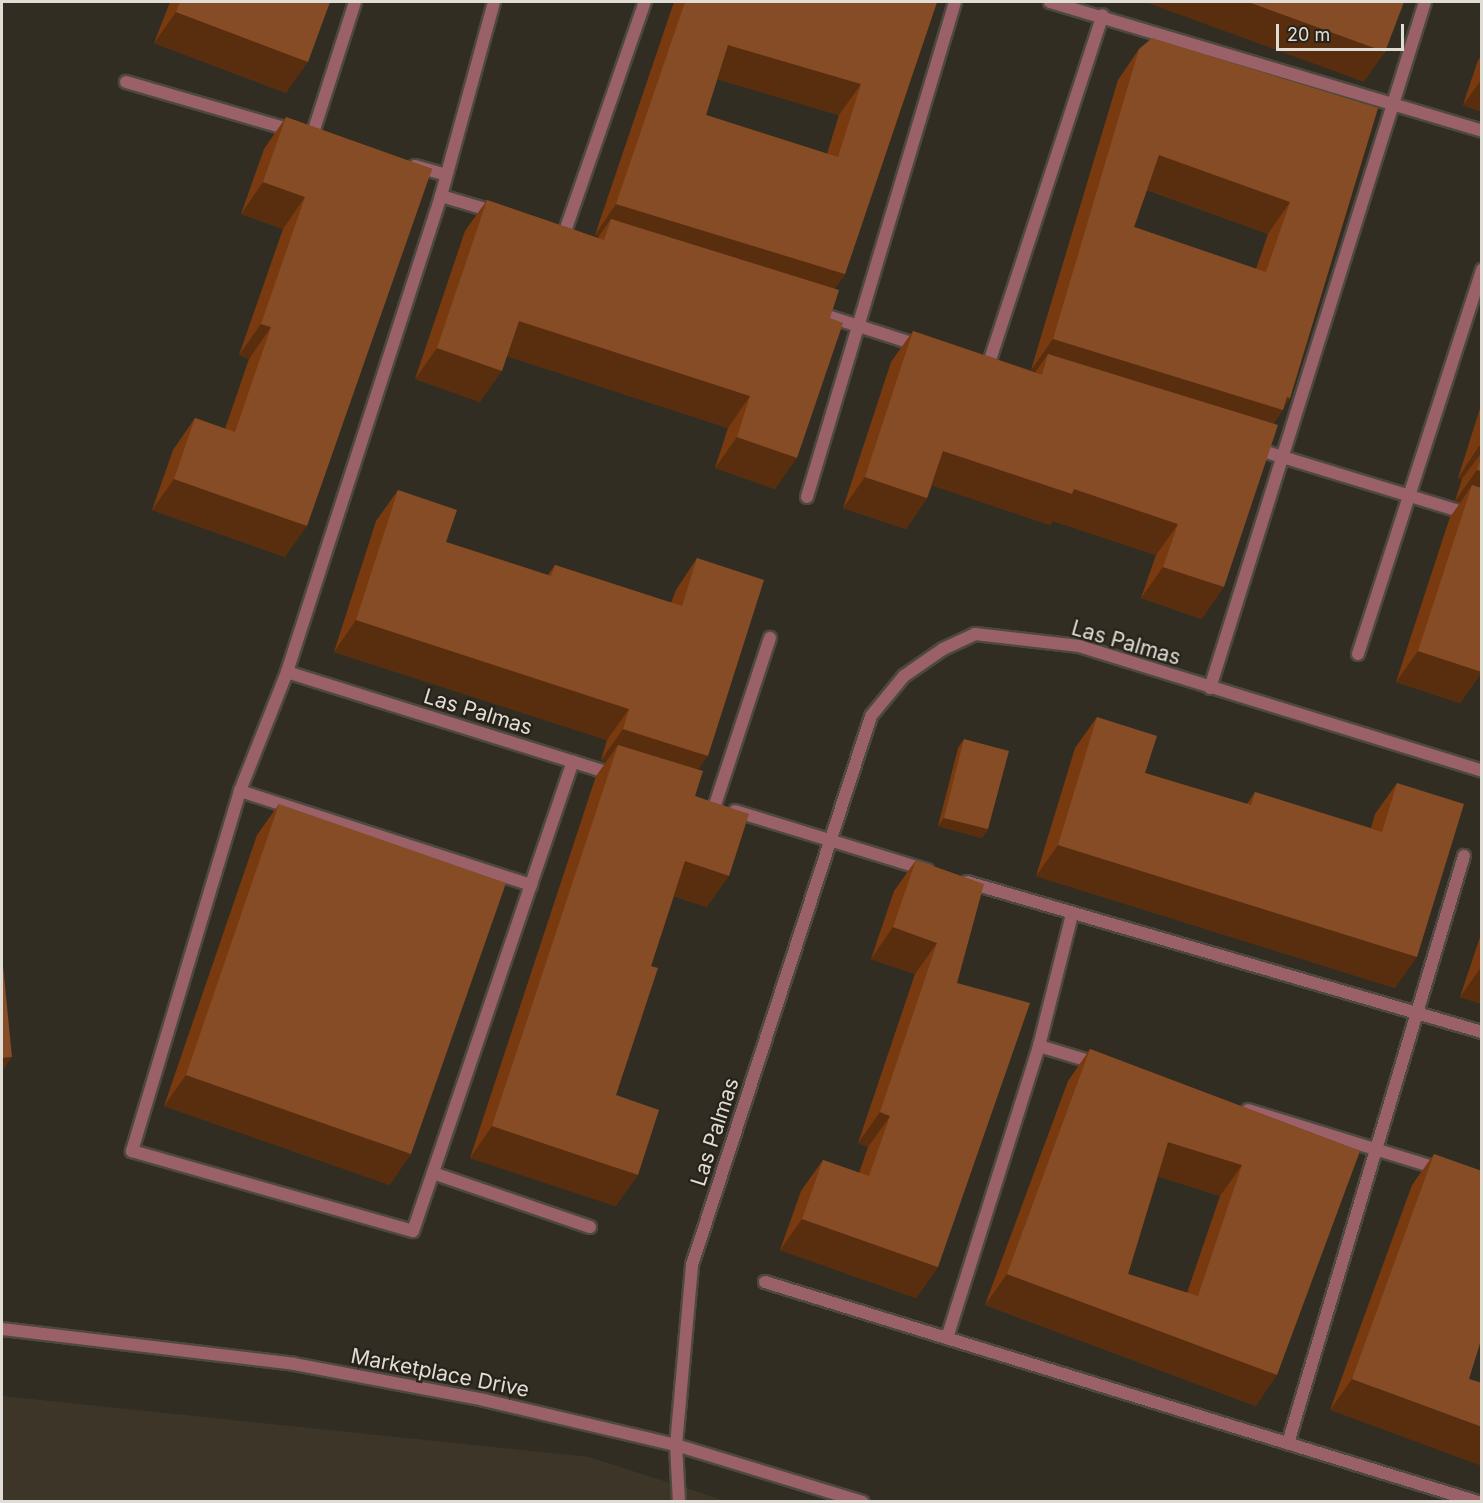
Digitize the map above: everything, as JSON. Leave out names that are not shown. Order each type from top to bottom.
[{"type":"street","points":[[126,82],[318,138],[355,2]]},
{"type":"street","points":[[494,2],[441,196],[287,672],[240,791],[132,1151],[413,1232],[573,762]]},
{"type":"street","points":[[564,234],[645,2]]},
{"type":"street","points":[[807,497],[856,326],[956,2]]},
{"type":"street","points":[[1050,2],[1102,15],[1482,131]]},
{"type":"street","points":[[1210,688],[1425,2]]},
{"type":"street","points":[[988,366],[1102,15]]},
{"type":"street","points":[[402,162],[446,175]]},
{"type":"street","points":[[441,196],[508,216]]},
{"type":"street","points":[[1358,654],[1411,496],[1482,270]]},
{"type":"street","points":[[800,308],[933,349]]},
{"type":"street","points":[[1237,443],[1482,518]]},
{"type":"street","name":"Las Palmas","points":[[679,1502],[676,1445],[692,1265],[871,716],[904,676],[943,649],[975,634],[1079,646],[1482,771]]},
{"type":"street","points":[[770,638],[710,803],[1072,915],[1482,1032]]},
{"type":"street","name":"Las Palmas","points":[[287,672],[628,778]]},
{"type":"street","points":[[240,791],[531,885]]},
{"type":"street","points":[[1288,1443],[1464,856]]},
{"type":"street","points":[[947,1338],[1039,1046],[1072,915]]},
{"type":"street","points":[[1039,1046],[1117,1070]]},
{"type":"street","points":[[1230,1104],[1450,1172]]},
{"type":"street","points":[[433,1173],[590,1227]]},
{"type":"street","points":[[765,1282],[1478,1502]]},
{"type":"street","name":"Marketplace Drive","points":[[2,1329],[294,1364],[484,1400],[676,1445],[862,1502]]},
{"type":"shaded area","points":[[2,1396],[589,1457],[726,1501],[2,1501]]},
{"type":"building","points":[[180,2],[330,2],[308,62],[176,12]]},
{"type":"building","points":[[685,2],[937,2],[845,274],[616,204]],"holes":[[[728,45],[861,84],[838,157],[706,115]]]},
{"type":"building","points":[[1248,2],[1404,2],[1385,52]]},
{"type":"building","points":[[1152,38],[1378,108],[1290,398],[1287,397],[1283,410],[1053,339],[1139,49]],"holes":[[[1159,155],[1290,202],[1266,272],[1134,227]]]},
{"type":"building","points":[[286,117],[432,169],[307,526],[174,479],[195,418],[235,432],[271,327],[261,324],[305,197],[263,182]]},
{"type":"building","points":[[487,200],[604,240],[611,219],[839,290],[830,318],[843,323],[797,458],[737,437],[750,396],[519,321],[502,371],[437,348]]},
{"type":"building","points":[[913,331],[1042,375],[1048,354],[1278,425],[1224,587],[1163,567],[1178,524],[1074,489],[1072,494],[943,451],[927,498],[865,477]]},
{"type":"building","points":[[1482,456],[1482,471],[1477,470]]},
{"type":"building","points":[[1472,485],[1482,488],[1482,672],[1418,651]]},
{"type":"building","points":[[398,490],[457,510],[446,542],[551,576],[555,565],[682,606],[697,558],[764,580],[708,756],[623,729],[629,709],[356,620]]},
{"type":"building","points":[[1097,717],[1157,736],[1145,773],[1251,805],[1255,792],[1382,832],[1397,783],[1464,804],[1417,957],[1058,845]]},
{"type":"building","points":[[964,739],[1009,751],[988,829],[944,818]]},
{"type":"building","points":[[618,745],[703,771],[695,796],[749,814],[729,876],[685,861],[651,966],[658,968],[616,1095],[659,1110],[638,1175],[492,1126]]},
{"type":"building","points":[[279,804],[506,883],[411,1154],[186,1075]]},
{"type":"building","points":[[916,860],[984,884],[957,983],[1030,1003],[938,1267],[802,1219],[823,1160],[869,1176],[890,1116],[880,1112],[937,943],[893,927]]},
{"type":"building","points":[[2,955],[12,1057],[2,1058]]},
{"type":"building","points":[[1090,1049],[1360,1151],[1277,1375],[1007,1274]],"holes":[[[1168,1142],[1242,1165],[1198,1296],[1128,1274]]]},
{"type":"building","points":[[1434,1154],[1482,1171],[1482,1337],[1469,1379],[1482,1383],[1482,1427],[1352,1379]]}]
